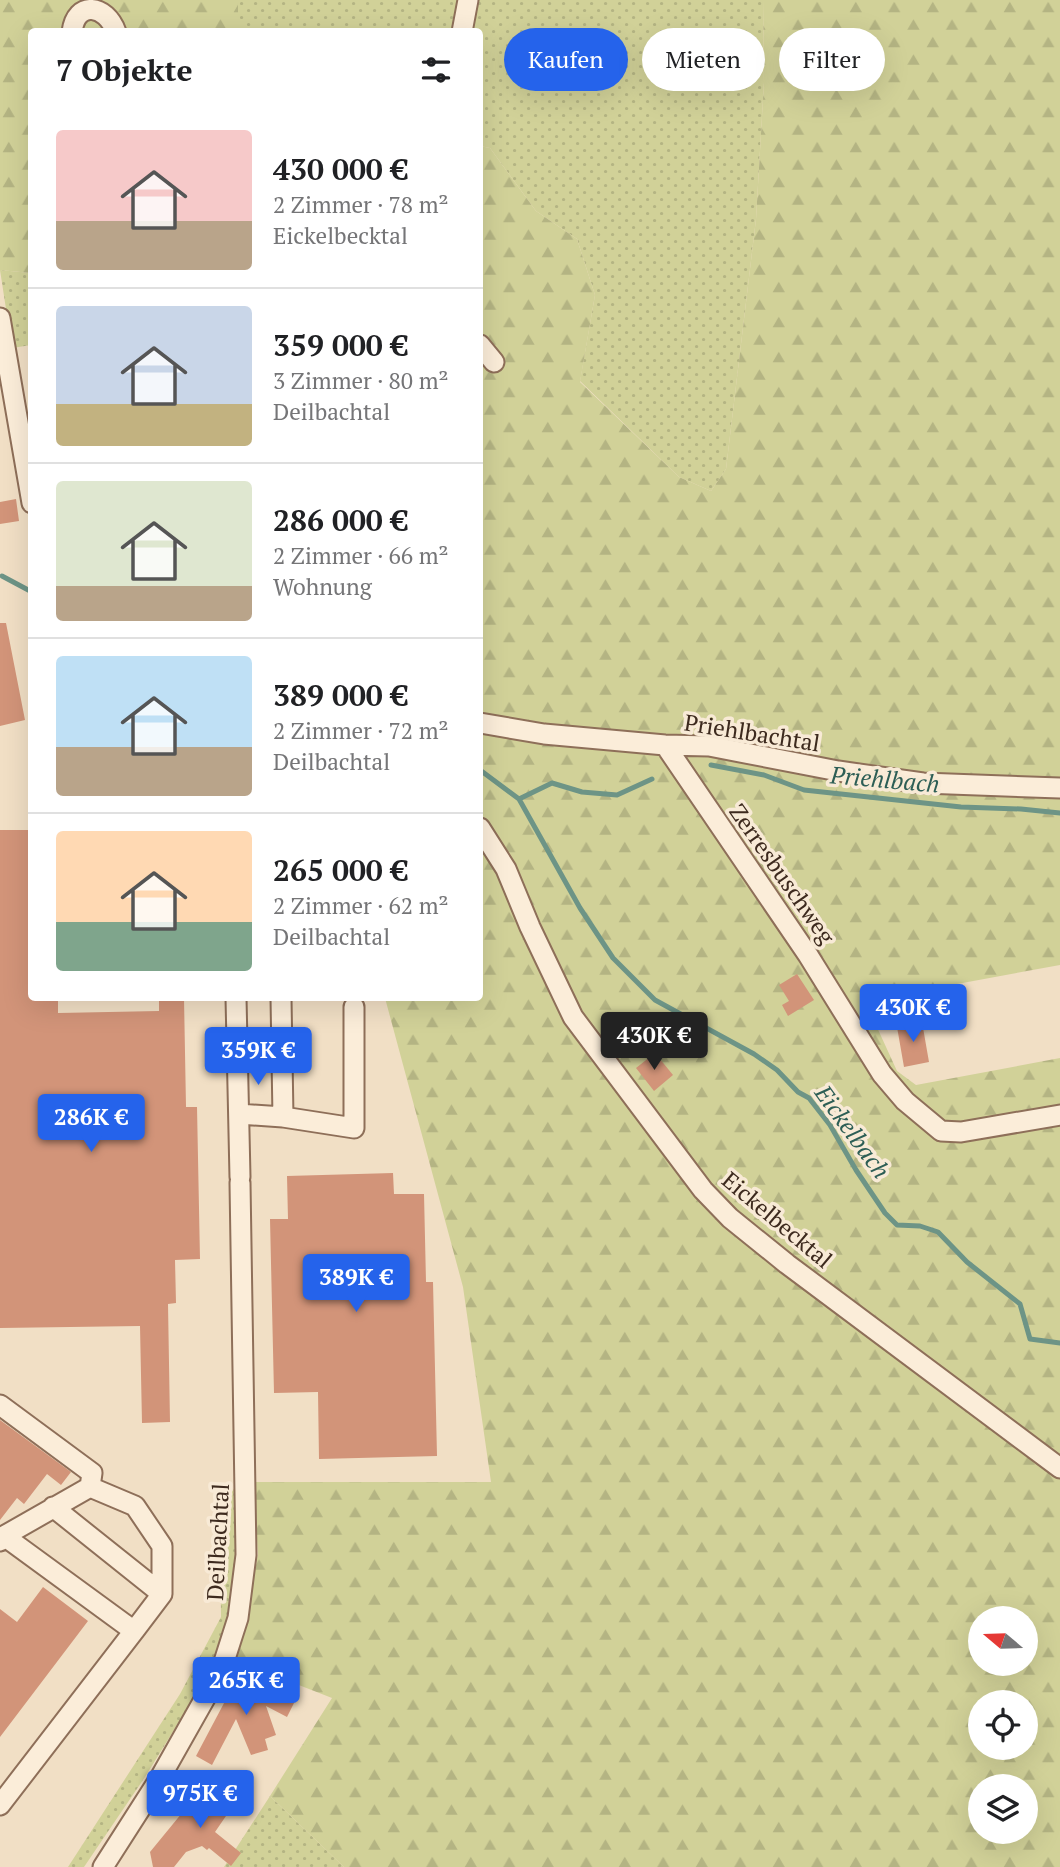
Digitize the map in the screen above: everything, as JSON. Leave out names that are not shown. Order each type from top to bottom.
[{"type":"street","points":[[464,28],[468,0]]},
{"type":"street","points":[[73,28],[75,18],[86,9],[92,8],[107,15],[114,28]]},
{"type":"street","points":[[0,318],[25,418],[28,454]]},
{"type":"street","points":[[483,349],[494,362]]},
{"type":"street","name":"Priehlbachtal","points":[[483,724],[544,734],[665,745],[709,746],[838,771],[923,783],[1060,788]]},
{"type":"street","name":"Zerresbuschweg","points":[[665,745],[808,955],[882,1074],[905,1101],[941,1132],[989,1128],[1060,1115]]},
{"type":"street","name":"Eickelbecktal","points":[[483,833],[506,869],[540,950],[573,1017],[684,1166],[716,1204],[787,1264],[1060,1468]]},
{"type":"street","name":"Deilbachtal","points":[[103,1867],[160,1778],[222,1668],[238,1619],[246,1555],[236,1001]]},
{"type":"street","points":[[281,1001],[283,1117]]},
{"type":"street","points":[[239,1114],[283,1117],[354,1128],[354,1007]]},
{"type":"street","points":[[0,1405],[92,1473],[90,1487]]},
{"type":"street","points":[[90,1487],[2,1538],[134,1631]]},
{"type":"street","points":[[0,1805],[162,1594],[162,1546],[135,1506],[90,1487]]},
{"type":"street","points":[[53,1507],[162,1594]]},
{"type":"green space","points":[[0,0],[238,0],[238,28],[28,28],[28,273],[0,270]]},
{"type":"green space","points":[[238,0],[763,0],[763,28],[642,28],[642,91],[763,91],[756,219],[726,469],[711,491],[679,477],[580,381],[595,295],[577,239],[536,211],[490,148],[483,147],[483,28],[238,28]]},
{"type":"green space","points":[[763,0],[1060,0],[1060,965],[865,1001],[897,1071],[916,1085],[1060,1058],[1060,1867],[344,1867],[270,1796],[332,1698],[232,1659],[246,1620],[258,1554],[253,1482],[491,1482],[463,1287],[386,1001],[483,1001],[483,147],[490,148],[536,211],[577,239],[595,295],[580,382],[679,477],[711,491],[726,469],[756,219],[765,91]]},
{"type":"green space","points":[[0,270],[28,273],[28,345],[12,348]]},
{"type":"green space","points":[[238,1482],[238,1554],[230,1616],[214,1665],[145,1777],[84,1867],[68,1867],[180,1694],[221,1617],[220,1511]]},
{"type":"green space","points":[[270,1796],[344,1867],[224,1867]]},
{"type":"building","points":[[16,499],[19,521],[0,524],[0,502]]},
{"type":"building","points":[[0,623],[6,623],[25,720],[0,726]]},
{"type":"building","points":[[0,830],[28,830],[28,1001],[58,1001],[58,1013],[159,1011],[159,1001],[184,1001],[186,1107],[197,1107],[200,1259],[175,1260],[176,1303],[168,1304],[170,1422],[142,1423],[140,1326],[0,1328]]},
{"type":"building","points":[[797,974],[814,1000],[788,1016],[782,1005],[789,1001],[779,985]]},
{"type":"building","points":[[922,1022],[929,1062],[904,1067],[897,1027]]},
{"type":"building","points":[[655,1053],[673,1075],[654,1091],[636,1068]]},
{"type":"building","points":[[393,1173],[394,1194],[424,1194],[426,1282],[433,1282],[437,1456],[319,1459],[318,1392],[274,1393],[270,1219],[288,1219],[287,1176]]},
{"type":"building","points":[[0,1420],[71,1472],[61,1485],[47,1474],[24,1504],[17,1498],[0,1520]]},
{"type":"building","points":[[43,1587],[88,1621],[0,1737],[0,1609],[17,1622]]},
{"type":"building","points":[[241,1671],[295,1701],[287,1717],[266,1706],[276,1735],[265,1739],[268,1750],[251,1755],[236,1719],[212,1765],[196,1756]]},
{"type":"building","points":[[238,1772],[250,1781],[215,1832],[241,1853],[231,1866],[209,1848],[207,1850],[202,1846],[186,1852],[174,1867],[153,1867],[150,1852],[191,1802],[204,1813],[211,1803],[214,1806]]},
{"type":"waterway","name":"Priehlbach","points":[[2,576],[28,590]]},
{"type":"waterway","name":"Priehlbach","points":[[711,765],[764,775],[804,790],[961,807],[1060,813]]},
{"type":"waterway","name":"Eickelbach","points":[[483,772],[519,799],[580,908],[613,958],[655,1000],[754,1054],[777,1070],[798,1092],[809,1098],[830,1125],[856,1170],[885,1213],[897,1225],[920,1226],[938,1232],[967,1262],[1020,1304],[1030,1339],[1060,1343]]},
{"type":"waterway","name":"Priehlbach","points":[[519,799],[552,783],[582,792],[617,795],[652,779]]}]
